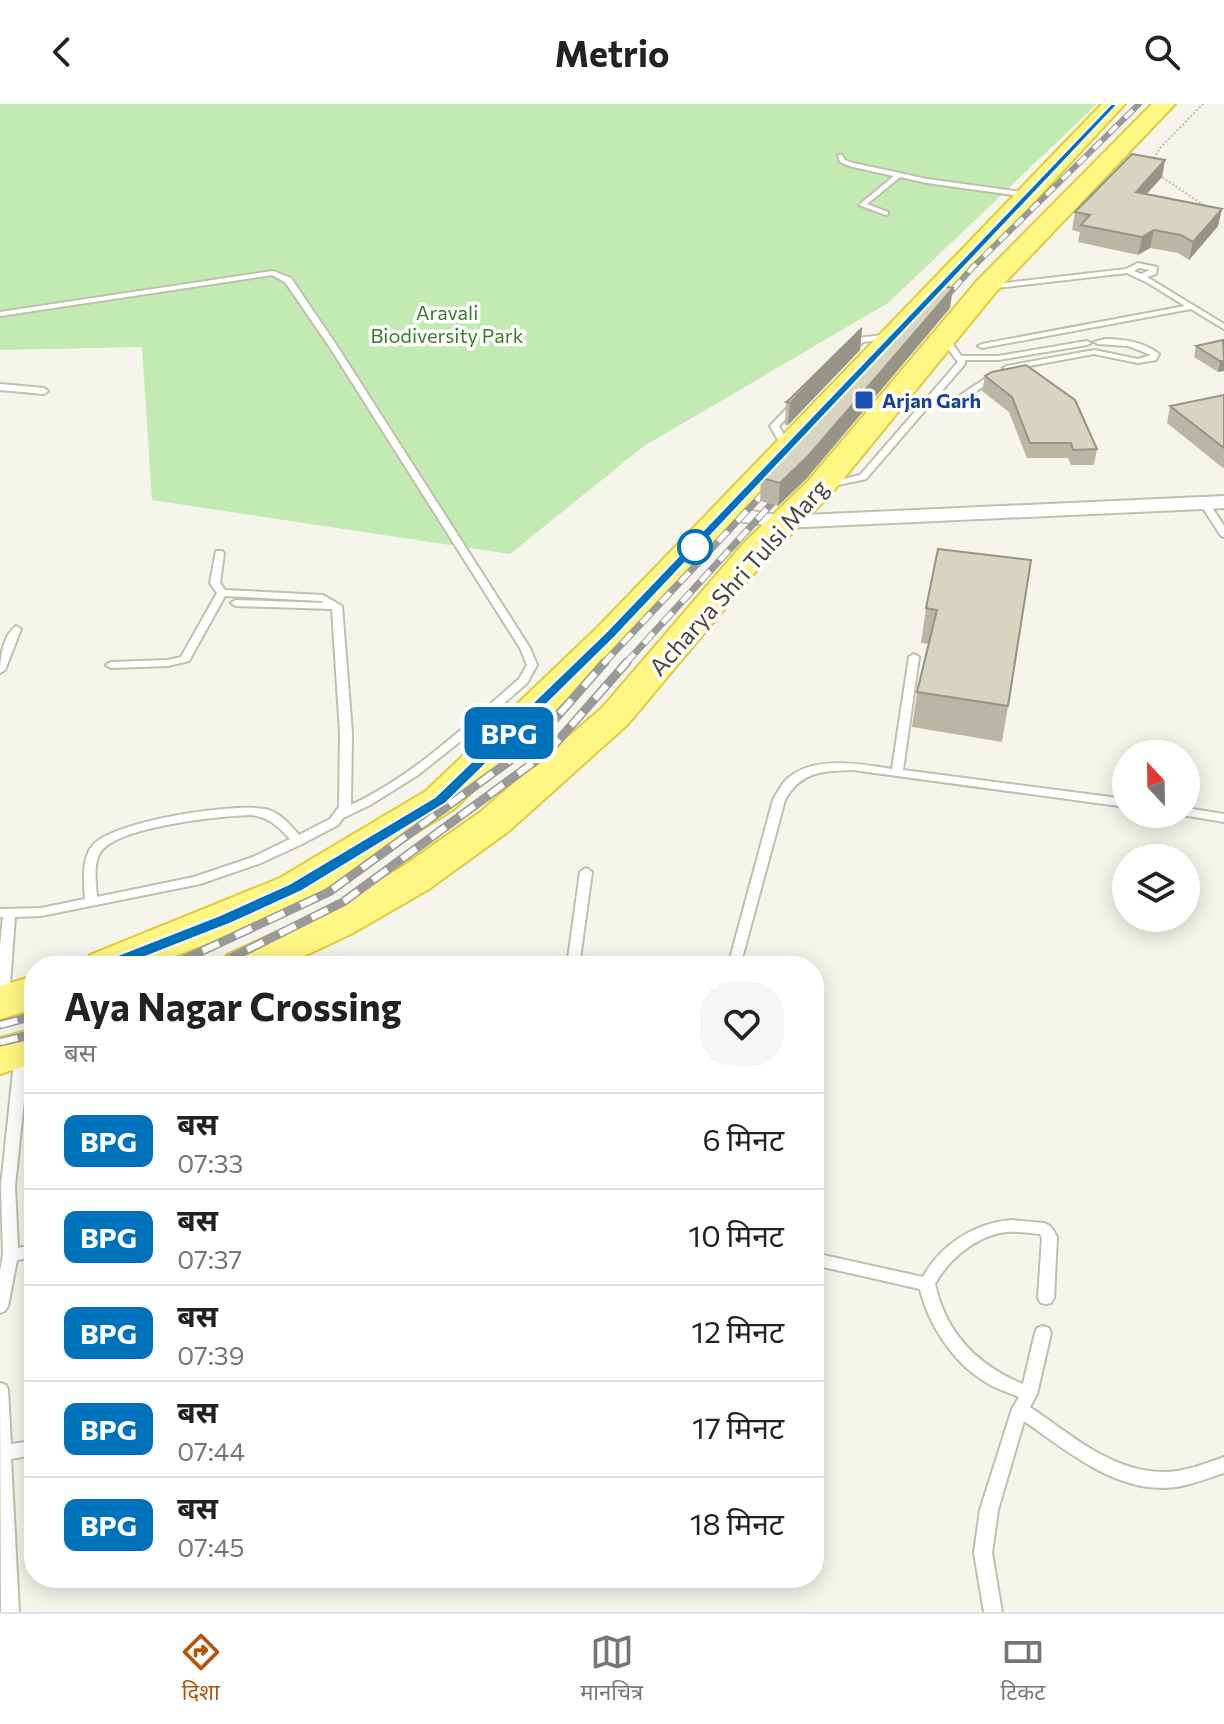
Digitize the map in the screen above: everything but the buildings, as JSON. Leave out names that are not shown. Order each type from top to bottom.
[{"type":"highway","name":"Acharya Shri Tulsi Marg","points":[[132,956],[295,888],[440,800],[611,635],[1114,104]]},
{"type":"highway","name":"Acharya Shri Tulsi Marg","points":[[265,956],[336,923],[401,886],[494,822],[615,716],[754,552],[953,348],[986,287],[1164,104]]},
{"type":"street","points":[[726,513],[783,522],[1214,502]]},
{"type":"lane","points":[[840,156],[843,162],[898,176],[1028,195]]},
{"type":"lane","points":[[886,213],[862,205],[898,176]]},
{"type":"lane","points":[[1128,271],[1128,268],[1138,265],[1154,269],[1142,276]]},
{"type":"lane","points":[[986,287],[1128,271],[1142,276],[1224,327]]},
{"type":"lane","points":[[0,314],[273,273],[285,277],[433,501],[525,648],[532,665],[523,681],[420,770],[298,841],[257,860],[196,881],[91,902],[4,914],[12,999]]},
{"type":"lane","points":[[982,346],[1191,307]]},
{"type":"lane","points":[[839,361],[861,340],[894,335]]},
{"type":"lane","points":[[953,348],[998,358],[1087,343],[1112,340],[1146,348],[1155,354],[1153,358],[1138,361],[1094,352],[1085,348],[1087,343]]},
{"type":"lane","points":[[957,400],[1007,368],[1109,349],[1098,342]]},
{"type":"lane","points":[[998,358],[1007,368]]},
{"type":"lane","points":[[0,387],[44,391]]},
{"type":"lane","points":[[788,450],[774,426],[807,394]]},
{"type":"lane","points":[[1214,502],[1224,534]]},
{"type":"lane","points":[[111,665],[168,663],[185,659],[220,598],[215,583],[219,553]]},
{"type":"lane","points":[[220,598],[323,598],[337,606],[346,733],[346,800],[340,815]]},
{"type":"lane","points":[[0,670],[16,629]]},
{"type":"lane","points":[[897,771],[914,657]]},
{"type":"lane","points":[[737,956],[756,879],[785,787],[794,777],[816,769],[853,767],[1112,801]]},
{"type":"lane","points":[[91,902],[91,865],[95,850],[108,839],[132,830],[219,812],[252,811],[277,819],[298,841]]},
{"type":"lane","points":[[1200,814],[1224,818]]},
{"type":"lane","points":[[574,956],[586,872]]},
{"type":"lane","points":[[0,1306],[11,1255],[8,1186],[19,1050]]},
{"type":"lane","points":[[927,1284],[941,1262],[967,1242],[999,1227],[1027,1227],[1044,1229],[1050,1237],[1046,1298]]},
{"type":"lane","points":[[11,1255],[24,1253]]},
{"type":"lane","points":[[824,1261],[927,1284]]},
{"type":"lane","points":[[927,1284],[937,1314],[974,1365],[1104,1464],[1135,1476],[1166,1480],[1224,1465]]},
{"type":"lane","points":[[993,1612],[983,1553],[989,1510],[1025,1401],[1043,1333]]},
{"type":"lane","points":[[0,1390],[10,1612]]},
{"type":"lane","points":[[5,1453],[24,1450]]},
{"type":"path","points":[[1203,104],[1160,148],[1152,168],[1211,210]]},
{"type":"green space","name":"Aravali Biodiversity Park","points":[[0,104],[1097,104],[888,303],[644,446],[510,554],[152,500],[142,347],[0,350]]},
{"type":"railway","points":[[939,305],[973,267],[1139,104]]},
{"type":"railway","points":[[603,664],[775,481]]},
{"type":"railway","points":[[625,664],[785,489]]},
{"type":"railway","points":[[191,956],[329,892],[533,744],[605,662]]},
{"type":"railway","points":[[235,956],[343,902],[549,751],[627,662]]},
{"type":"railway","points":[[0,1025],[24,1019]]},
{"type":"railway","points":[[0,1042],[24,1036]]},
{"type":"bus line","name":"BPG","points":[[132,956],[295,888],[440,800],[611,635],[1114,104]]},
{"type":"place","name":"Arjan Garh","points":[[864,400]]}]
